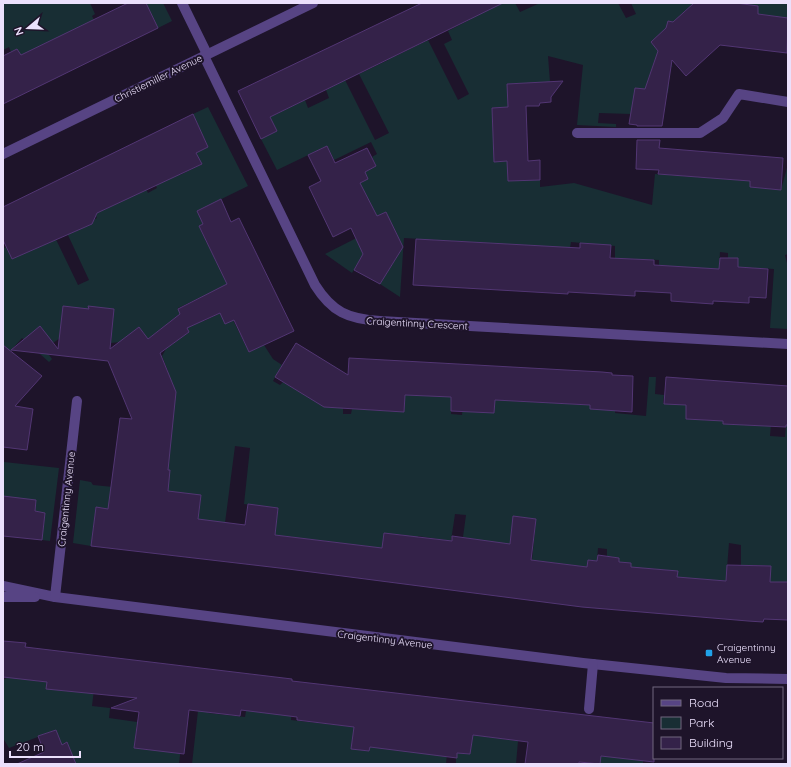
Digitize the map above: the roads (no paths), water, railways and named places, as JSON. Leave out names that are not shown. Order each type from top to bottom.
[{"type":"street","name":"Craigentinny Crescent","points":[[182,3],[315,285],[323,297],[332,306],[345,315],[359,320],[373,321],[788,344]]},
{"type":"street","name":"Christiemiller Avenue","points":[[3,154],[313,3]]},
{"type":"street","points":[[577,133],[700,132],[723,118],[739,94],[788,102]]},
{"type":"street","name":"Craigentinny Avenue","points":[[55,597],[77,401]]},
{"type":"street","name":"Craigentinny Avenue","points":[[3,586],[55,597],[593,664],[726,683],[788,679]]},
{"type":"street","name":"Craigentinny Avenue","points":[[3,597],[55,597]]},
{"type":"street","points":[[589,709],[593,664]]},
{"type":"place","name":"Craigentinny Avenue","points":[[709,653]]}]
